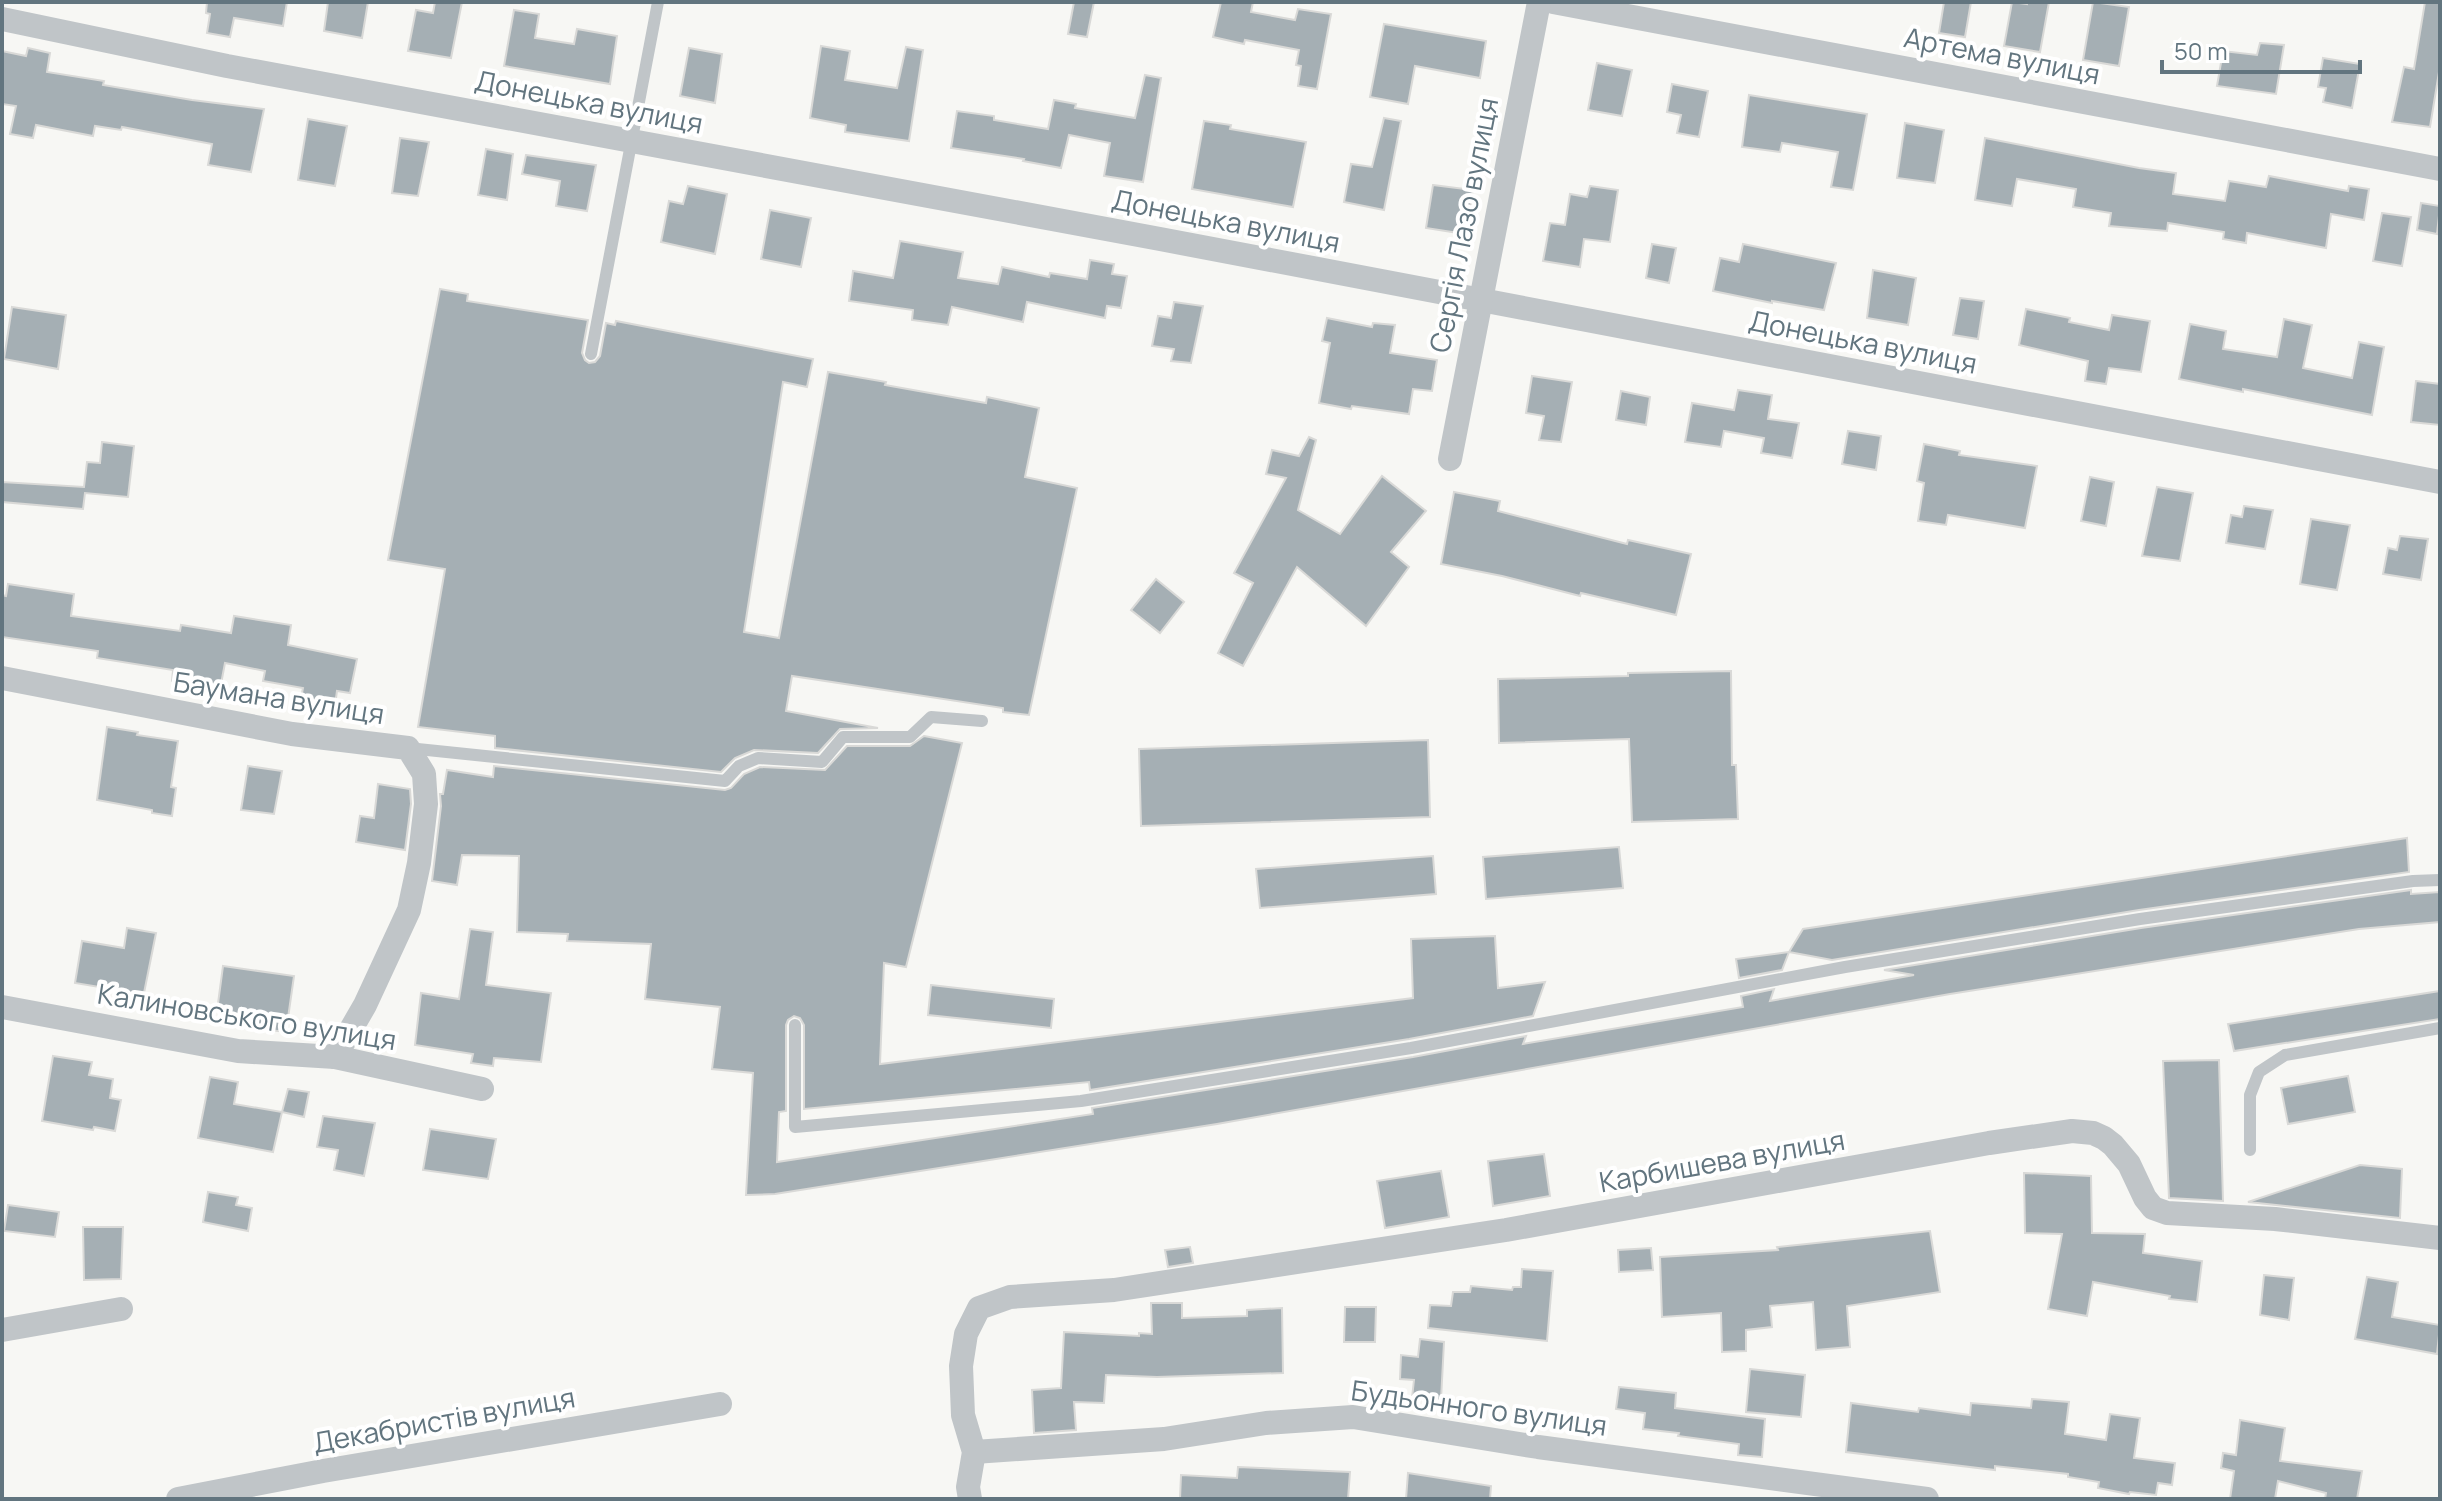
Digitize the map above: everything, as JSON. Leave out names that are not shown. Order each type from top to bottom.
[{"type":"street","name":"Сергія Лазо вулиця","points":[[1450,459],[1539,2]]},
{"type":"street","name":"Артема вулиця","points":[[1553,2],[2440,169]]},
{"type":"street","name":"Донецька вулиця","points":[[2,19],[227,66],[1480,299],[2440,482]]},
{"type":"street","name":"Баумана вулиця","points":[[2,678],[292,734],[408,748],[424,774],[426,804],[419,863],[409,910],[365,1005],[335,1057]]},
{"type":"street","name":"Калиновського вулиця","points":[[2,1007],[238,1051],[335,1057],[482,1089]]},
{"type":"street","name":"Карбишева вулиця","points":[[974,1452],[963,1415],[961,1366],[966,1334],[979,1308],[1010,1297],[1114,1290],[1506,1230],[2003,1141],[2072,1131],[2093,1133],[2113,1145],[2129,1164],[2153,1208],[2167,1213],[2275,1219],[2440,1238]]},
{"type":"street","points":[[2,1330],[121,1309]]},
{"type":"street","name":"Декабристів вулиця","points":[[178,1499],[323,1471],[720,1404]]},
{"type":"street","name":"Будьонного вулиця","points":[[974,1452],[1164,1439],[1266,1423],[1353,1417],[1553,1449],[1927,1499]]},
{"type":"street","points":[[970,1499],[968,1487],[974,1452]]},
{"type":"lane","points":[[591,354],[658,2]]},
{"type":"lane","points":[[408,748],[725,781],[739,766],[758,758],[822,762],[843,737],[910,737],[931,717],[982,721]]},
{"type":"lane","points":[[795,1025],[795,1127],[1081,1101],[1411,1048],[1861,964],[2140,919],[2413,881],[2440,880]]},
{"type":"lane","points":[[2250,1150],[2250,1095],[2259,1072],[2285,1055],[2440,1028]]},
{"type":"building","points":[[207,2],[287,2],[283,26],[234,18],[230,37],[207,33],[210,14],[206,13]]},
{"type":"building","points":[[328,2],[368,2],[362,38],[324,31]]},
{"type":"building","points":[[435,2],[462,2],[451,58],[408,51],[416,10],[433,13]]},
{"type":"building","points":[[1074,2],[1094,2],[1087,37],[1068,34]]},
{"type":"building","points":[[1221,2],[1253,2],[1251,12],[1295,20],[1298,9],[1331,14],[1317,89],[1298,86],[1301,66],[1296,65],[1299,50],[1213,37]]},
{"type":"building","points":[[1944,2],[1971,2],[1965,37],[1939,33]]},
{"type":"building","points":[[2012,2],[2049,2],[2040,52],[2004,46]]},
{"type":"building","points":[[2093,2],[2129,7],[2119,66],[2083,60]]},
{"type":"building","points":[[2425,2],[2440,2],[2440,66],[2430,127],[2392,122],[2404,67],[2414,69]]},
{"type":"building","points":[[514,10],[539,14],[535,38],[574,44],[577,29],[617,36],[610,84],[504,66]]},
{"type":"building","points":[[1384,24],[1486,41],[1480,78],[1415,66],[1408,104],[1370,97]]},
{"type":"building","points":[[2260,43],[2284,45],[2276,94],[2217,86],[2223,51],[2257,55]]},
{"type":"building","points":[[821,46],[850,51],[845,80],[897,88],[906,47],[923,50],[909,141],[845,132],[846,125],[810,118]]},
{"type":"building","points":[[28,48],[50,53],[47,72],[104,81],[103,85],[264,109],[251,172],[208,165],[212,144],[122,127],[121,130],[95,126],[93,136],[36,125],[33,138],[10,134],[16,106],[2,104],[2,51],[26,56]]},
{"type":"building","points":[[689,48],[722,54],[715,103],[680,96]]},
{"type":"building","points":[[2323,58],[2360,64],[2352,108],[2323,102],[2326,88],[2318,87]]},
{"type":"building","points":[[1597,63],[1632,70],[1622,116],[1588,110]]},
{"type":"building","points":[[1145,75],[1161,78],[1143,182],[1104,176],[1110,143],[1069,135],[1061,168],[951,148],[957,111],[1048,129],[1054,100],[1076,104],[1075,108],[1135,118]]},
{"type":"building","points":[[1672,84],[1708,91],[1699,137],[1677,133],[1681,115],[1667,112]]},
{"type":"building","points":[[1749,95],[1867,114],[1853,190],[1831,187],[1838,152],[1782,143],[1780,152],[1742,147]]},
{"type":"building","points":[[1384,118],[1401,121],[1384,210],[1344,202],[1351,164],[1372,167]]},
{"type":"building","points":[[308,119],[347,126],[335,186],[298,180]]},
{"type":"building","points":[[1204,121],[1231,125],[1230,129],[1306,142],[1293,207],[1192,189]]},
{"type":"building","points":[[1905,123],[1944,130],[1935,183],[1897,178]]},
{"type":"building","points":[[400,138],[429,142],[418,196],[392,193]]},
{"type":"building","points":[[1985,138],[2176,173],[2173,194],[2225,201],[2229,181],[2266,187],[2269,176],[2348,191],[2349,186],[2369,189],[2364,220],[2331,214],[2326,248],[2247,233],[2246,243],[2223,239],[2224,232],[2168,223],[2167,231],[2109,226],[2111,213],[2073,207],[2076,189],[2017,179],[2012,206],[1975,200]]},
{"type":"building","points":[[486,149],[513,154],[507,200],[478,195]]},
{"type":"building","points":[[526,155],[596,165],[587,211],[556,206],[560,181],[522,174]]},
{"type":"building","points":[[1433,185],[1473,190],[1465,234],[1426,228]]},
{"type":"building","points":[[688,186],[727,194],[715,254],[661,242],[669,201],[683,204]]},
{"type":"building","points":[[1590,186],[1618,190],[1610,242],[1584,239],[1580,267],[1543,261],[1550,223],[1565,225],[1570,194],[1587,197]]},
{"type":"building","points":[[2421,203],[2440,206],[2437,234],[2417,230]]},
{"type":"building","points":[[770,210],[811,218],[801,267],[761,259]]},
{"type":"building","points":[[2382,213],[2411,217],[2402,266],[2373,261]]},
{"type":"building","points":[[900,241],[963,252],[958,278],[998,284],[1002,267],[1049,277],[1050,273],[1087,279],[1090,260],[1114,264],[1112,274],[1127,276],[1121,308],[1107,306],[1105,318],[1027,302],[1023,322],[952,307],[948,325],[912,320],[913,310],[849,301],[853,271],[893,278]]},
{"type":"building","points":[[1652,244],[1676,248],[1669,283],[1646,278]]},
{"type":"building","points":[[1743,244],[1836,263],[1824,310],[1713,291],[1720,258],[1739,262]]},
{"type":"building","points":[[1873,270],[1916,278],[1908,325],[1867,318]]},
{"type":"building","points":[[440,289],[468,294],[467,301],[588,320],[582,353],[589,363],[600,356],[606,323],[615,325],[616,321],[813,359],[807,387],[783,382],[744,632],[779,638],[828,372],[986,403],[987,397],[1039,408],[1025,477],[1077,488],[1029,715],[1003,712],[1003,708],[792,676],[786,711],[878,728],[840,729],[818,753],[754,750],[735,758],[721,772],[495,748],[495,736],[418,727],[445,569],[388,560]]},
{"type":"building","points":[[1960,298],[1984,301],[1978,339],[1953,335]]},
{"type":"building","points":[[1174,302],[1203,306],[1191,363],[1171,361],[1174,349],[1152,346],[1158,316],[1171,318]]},
{"type":"building","points":[[12,307],[66,315],[58,369],[4,359]]},
{"type":"building","points":[[2026,309],[2109,330],[2112,315],[2150,321],[2141,372],[2109,368],[2106,384],[2085,381],[2088,361],[2019,345]]},
{"type":"building","points":[[1327,318],[1372,327],[1373,323],[1395,325],[1390,353],[1437,360],[1432,391],[1413,389],[1409,414],[1319,403],[1330,343],[1322,341]]},
{"type":"building","points":[[2284,319],[2312,325],[2303,368],[2352,378],[2359,342],[2384,347],[2372,415],[2179,379],[2190,324],[2226,331],[2223,349],[2277,357]]},
{"type":"building","points":[[1532,376],[1572,382],[1561,442],[1539,440],[1544,416],[1526,413]]},
{"type":"building","points":[[2416,381],[2440,384],[2440,425],[2411,422]]},
{"type":"building","points":[[1738,390],[1772,395],[1768,419],[1799,423],[1792,458],[1761,453],[1764,438],[1724,431],[1721,447],[1685,442],[1692,403],[1734,410]]},
{"type":"building","points":[[1621,391],[1650,397],[1646,425],[1616,420]]},
{"type":"building","points":[[1848,431],[1881,436],[1876,470],[1842,464]]},
{"type":"building","points":[[1309,437],[1316,440],[1298,510],[1340,534],[1382,476],[1426,511],[1391,552],[1409,567],[1366,626],[1297,567],[1243,666],[1218,653],[1253,583],[1234,573],[1286,478],[1266,474],[1272,450],[1299,456]]},
{"type":"building","points":[[102,442],[134,446],[128,497],[85,493],[83,509],[2,502],[2,482],[84,487],[87,462],[100,463]]},
{"type":"building","points":[[1924,444],[1960,451],[1959,455],[2037,466],[2025,528],[1948,515],[1946,525],[1918,521],[1924,483],[1917,481]]},
{"type":"building","points":[[2090,477],[2114,482],[2106,526],[2081,521]]},
{"type":"building","points":[[2157,487],[2193,493],[2180,561],[2142,556]]},
{"type":"building","points":[[1454,492],[1500,501],[1498,511],[1627,544],[1628,540],[1691,554],[1676,615],[1441,564]]},
{"type":"building","points":[[2244,506],[2273,510],[2265,549],[2226,543],[2231,515],[2242,517]]},
{"type":"building","points":[[2311,519],[2350,525],[2337,590],[2300,584]]},
{"type":"building","points":[[2400,536],[2428,539],[2421,580],[2383,574],[2388,548],[2397,550]]},
{"type":"building","points":[[1156,579],[1184,602],[1160,633],[1131,610]]},
{"type":"building","points":[[8,584],[74,594],[71,616],[180,631],[181,625],[231,633],[234,616],[291,625],[288,645],[357,659],[350,693],[337,691],[335,705],[301,698],[303,688],[263,681],[265,671],[225,663],[220,689],[172,681],[173,670],[97,658],[98,651],[2,637],[2,595],[6,596]]},
{"type":"building","points":[[1731,671],[1732,765],[1736,765],[1738,819],[1632,822],[1629,739],[1499,743],[1498,679]]},
{"type":"building","points":[[107,727],[178,741],[171,787],[176,788],[172,816],[97,800]]},
{"type":"building","points":[[924,736],[962,743],[906,967],[884,963],[880,1064],[1413,998],[1411,939],[1495,936],[1498,988],[1545,982],[1533,1016],[1409,1039],[1090,1090],[1089,1082],[804,1109],[804,1025],[800,1018],[794,1016],[786,1025],[786,1111],[779,1112],[777,1162],[1093,1114],[1092,1108],[1526,1036],[1523,1044],[1743,1007],[1741,996],[1774,989],[1770,1001],[1914,975],[1884,970],[2141,928],[2411,890],[2411,894],[2440,892],[2440,922],[2359,929],[1950,994],[1217,1124],[775,1194],[746,1195],[753,1073],[712,1069],[720,1007],[645,999],[651,944],[567,941],[568,934],[517,932],[519,856],[462,855],[457,885],[432,881],[440,794],[443,794],[447,770],[493,777],[494,766],[725,790],[744,774],[760,767],[825,770],[847,746],[910,746]]},
{"type":"building","points":[[1428,740],[1430,817],[1141,826],[1139,749]]},
{"type":"building","points":[[248,766],[282,771],[274,814],[241,810]]},
{"type":"building","points":[[378,784],[410,789],[405,850],[356,842],[360,816],[374,818]]},
{"type":"building","points":[[2407,838],[2409,872],[2139,910],[1832,960],[1789,952],[1803,929]]},
{"type":"building","points":[[1619,847],[1623,888],[1486,899],[1483,857]]},
{"type":"building","points":[[1433,856],[1436,894],[1260,908],[1256,869]]},
{"type":"building","points":[[127,928],[156,933],[142,1003],[123,1000],[124,991],[75,983],[82,941],[124,948]]},
{"type":"building","points":[[470,929],[493,932],[486,985],[551,993],[541,1062],[494,1058],[493,1066],[471,1063],[473,1054],[415,1045],[421,993],[459,999]]},
{"type":"building","points":[[1789,952],[1782,970],[1739,978],[1736,959]]},
{"type":"building","points":[[223,966],[294,976],[286,1032],[252,1028],[254,1016],[217,1011]]},
{"type":"building","points":[[931,985],[1054,999],[1051,1028],[928,1015]]},
{"type":"building","points":[[2440,991],[2440,1019],[2234,1051],[2228,1024]]},
{"type":"building","points":[[53,1056],[92,1062],[89,1075],[113,1079],[110,1098],[121,1100],[115,1131],[42,1121]]},
{"type":"building","points":[[2219,1060],[2223,1201],[2169,1198],[2163,1061]]},
{"type":"building","points":[[2348,1076],[2355,1112],[2288,1124],[2281,1088]]},
{"type":"building","points":[[210,1077],[238,1082],[234,1104],[282,1112],[273,1152],[198,1138]]},
{"type":"building","points":[[288,1089],[309,1092],[304,1117],[282,1112]]},
{"type":"building","points":[[323,1116],[375,1123],[364,1176],[334,1170],[338,1150],[317,1147]]},
{"type":"building","points":[[430,1129],[496,1139],[488,1179],[423,1170]]},
{"type":"building","points":[[1544,1154],[1550,1196],[1493,1206],[1488,1161]]},
{"type":"building","points":[[2360,1165],[2402,1169],[2400,1218],[2248,1202]]},
{"type":"building","points":[[1441,1171],[1449,1217],[1385,1228],[1377,1181]]},
{"type":"building","points":[[2024,1173],[2091,1176],[2092,1233],[2145,1234],[2143,1253],[2202,1261],[2197,1302],[2093,1282],[2087,1316],[2048,1309],[2062,1234],[2025,1233]]},
{"type":"building","points":[[208,1192],[238,1197],[236,1205],[252,1208],[248,1231],[203,1222]]},
{"type":"building","points":[[8,1205],[59,1212],[55,1237],[4,1231]]},
{"type":"building","points":[[83,1227],[123,1227],[121,1279],[84,1280]]},
{"type":"building","points":[[1930,1231],[1940,1292],[1847,1306],[1850,1347],[1816,1350],[1813,1302],[1770,1306],[1772,1327],[1746,1330],[1746,1351],[1722,1352],[1721,1313],[1662,1317],[1660,1257],[1778,1250],[1777,1247]]},
{"type":"building","points":[[1190,1247],[1193,1263],[1168,1267],[1165,1250]]},
{"type":"building","points":[[1651,1248],[1653,1270],[1619,1272],[1618,1250]]},
{"type":"building","points":[[1522,1269],[1553,1271],[1547,1341],[1428,1328],[1430,1305],[1451,1306],[1453,1292],[1470,1292],[1471,1286],[1512,1290],[1513,1287],[1521,1287]]},
{"type":"building","points":[[2264,1275],[2294,1278],[2289,1320],[2260,1315]]},
{"type":"building","points":[[2367,1277],[2398,1282],[2392,1317],[2440,1325],[2437,1354],[2355,1339]]},
{"type":"building","points":[[1151,1303],[1182,1303],[1182,1318],[1247,1316],[1247,1310],[1282,1308],[1283,1373],[1157,1377],[1106,1375],[1104,1403],[1074,1402],[1076,1430],[1034,1433],[1032,1390],[1061,1388],[1064,1332],[1152,1334]]},
{"type":"building","points":[[1345,1307],[1376,1307],[1375,1342],[1344,1342]]},
{"type":"building","points":[[1420,1339],[1444,1342],[1441,1400],[1412,1398],[1414,1380],[1400,1379],[1401,1355],[1418,1357]]},
{"type":"building","points":[[1750,1369],[1805,1375],[1801,1417],[1746,1412]]},
{"type":"building","points":[[1619,1387],[1676,1393],[1675,1408],[1765,1419],[1762,1457],[1738,1455],[1739,1444],[1643,1429],[1645,1413],[1616,1409]]},
{"type":"building","points":[[2032,1399],[2069,1402],[2065,1434],[2106,1440],[2110,1414],[2140,1418],[2134,1458],[2175,1463],[2172,1485],[2158,1483],[2156,1495],[2129,1494],[2098,1488],[2099,1482],[2068,1477],[2068,1474],[1995,1466],[1995,1470],[1846,1452],[1851,1403],[1970,1415],[1971,1403],[2031,1408]]},
{"type":"building","points":[[2240,1420],[2285,1428],[2280,1461],[2362,1471],[2357,1499],[2325,1499],[2326,1493],[2278,1481],[2275,1499],[2230,1499],[2234,1471],[2221,1468],[2223,1453],[2236,1455]]},
{"type":"building","points":[[1238,1467],[1350,1472],[1348,1499],[1180,1499],[1181,1475],[1237,1478]]},
{"type":"building","points":[[1408,1473],[1491,1486],[1490,1499],[1406,1499]]}]
